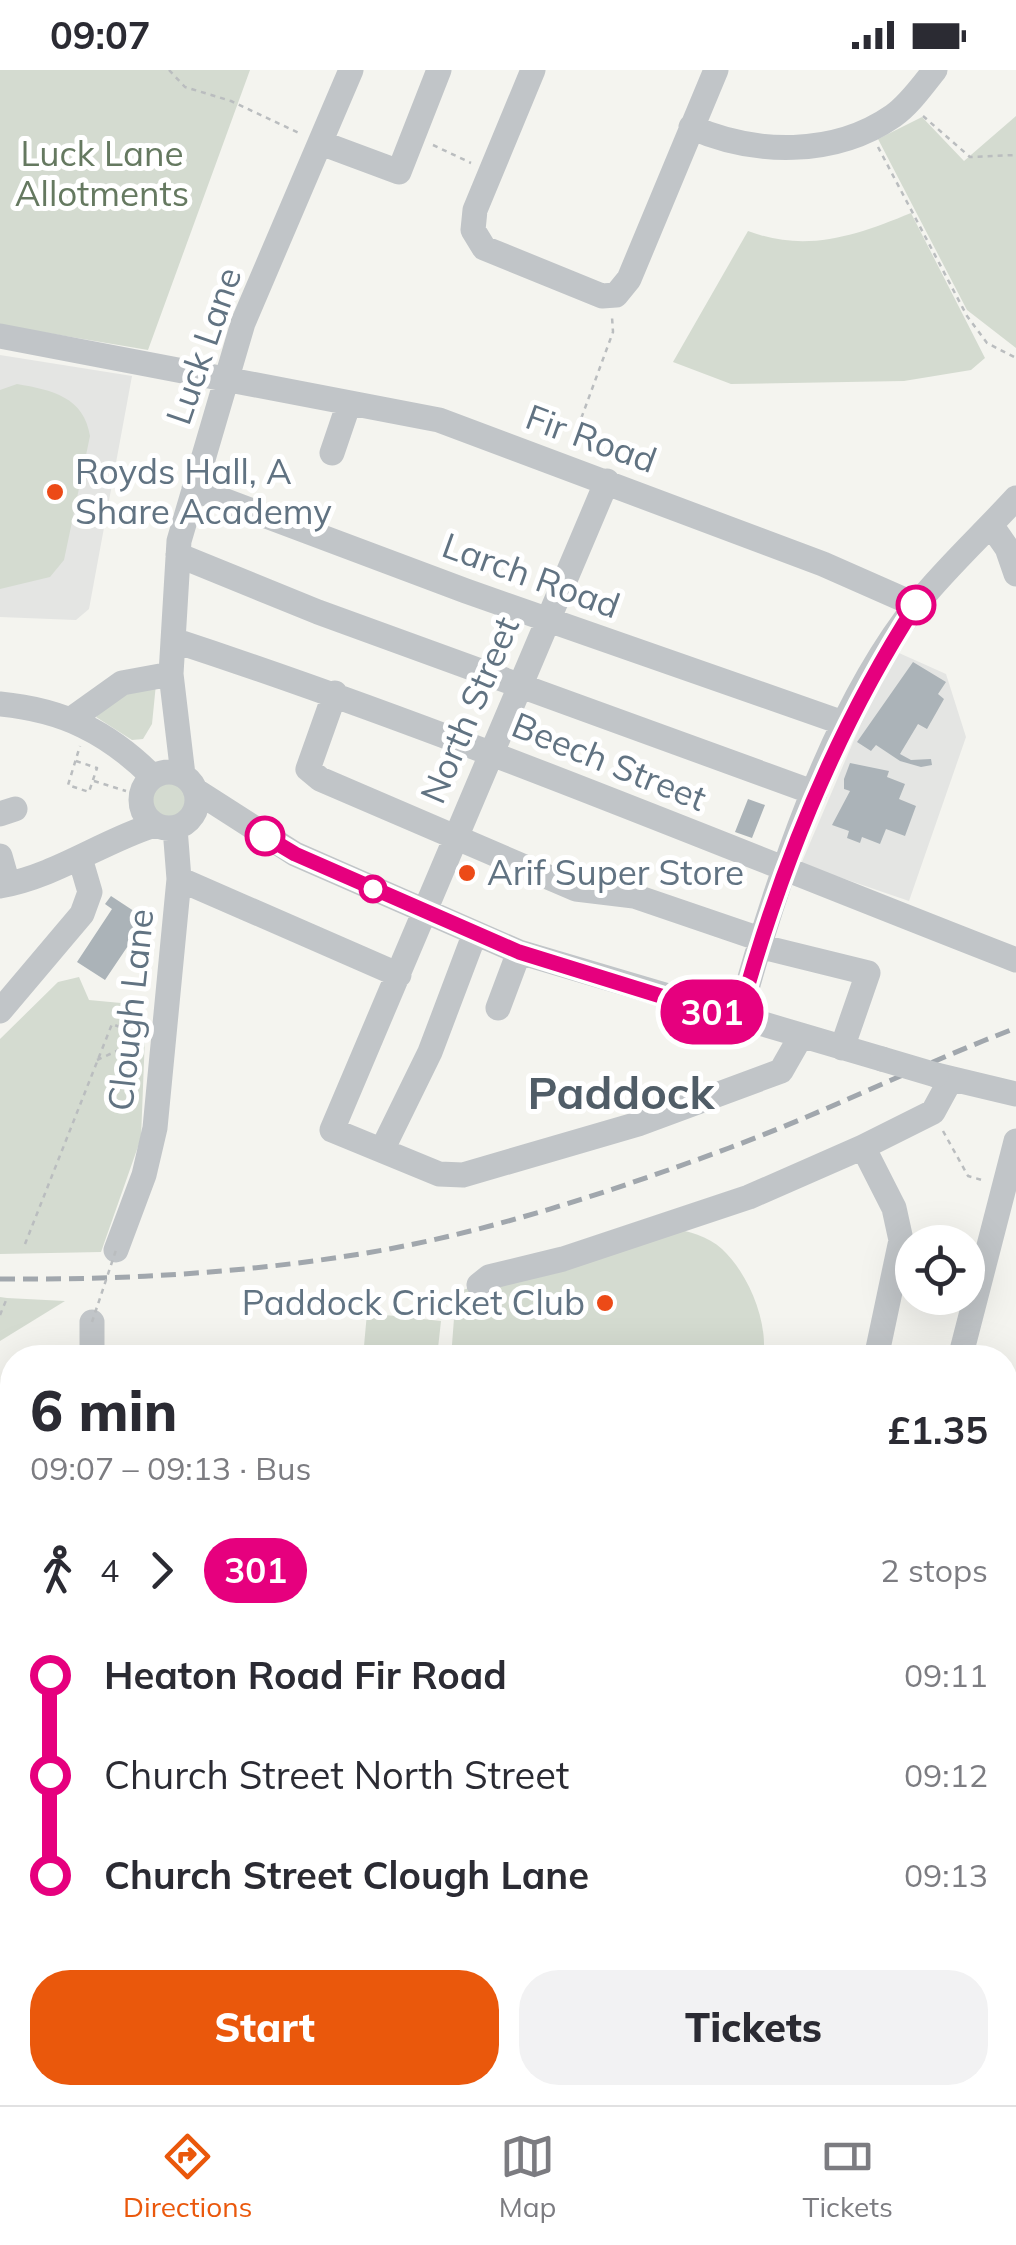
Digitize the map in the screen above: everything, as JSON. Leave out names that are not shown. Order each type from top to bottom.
[{"type":"street","name":"Luck Lane","points":[[172,779],[171,674],[178,555],[194,489],[243,324],[351,70]]},
{"type":"street","points":[[321,143],[399,172],[439,70]]},
{"type":"street","points":[[534,70],[475,210],[473,230],[484,248],[580,289],[614,295],[630,279],[716,70]]},
{"type":"street","points":[[690,127],[714,138],[773,149],[835,144],[894,116],[935,70]]},
{"type":"street","name":"Fir Road","points":[[0,336],[439,420],[916,605]]},
{"type":"street","points":[[332,453],[349,403]]},
{"type":"street","name":"North Street","points":[[382,1150],[332,1130],[606,482]]},
{"type":"street","name":"Larch Road","points":[[194,489],[846,724]]},
{"type":"street","points":[[738,1020],[759,943],[815,793],[846,724],[916,605],[1016,498]]},
{"type":"street","points":[[991,525],[1008,548],[1016,574]]},
{"type":"street","points":[[178,555],[517,686],[815,793]]},
{"type":"street","name":"Beech Street","points":[[173,640],[490,752],[1016,960]]},
{"type":"street","points":[[82,722],[122,682],[171,674]]},
{"type":"street","points":[[334,694],[308,769],[320,779],[576,889],[634,896],[759,943],[868,973],[842,1048]]},
{"type":"street","points":[[0,704],[82,722],[295,854],[519,952],[738,1020],[1016,1094]]},
{"type":"street","points":[[0,856],[4,885],[80,858],[158,814],[198,802],[172,779]]},
{"type":"street","points":[[158,814],[141,793],[172,779]]},
{"type":"street","points":[[158,814],[226,814]]},
{"type":"street","name":"Clough Lane","points":[[116,1250],[142,1200],[153,1140],[179,879],[158,814]]},
{"type":"street","points":[[0,1010],[82,914],[90,892],[80,858]]},
{"type":"street","points":[[179,879],[399,975]]},
{"type":"street","points":[[474,933],[430,1052],[382,1150],[439,1174],[463,1175],[638,1124],[781,1072],[801,1036]]},
{"type":"street","points":[[498,1008],[519,952]]},
{"type":"street","points":[[479,1285],[489,1277],[563,1259],[750,1197],[862,1148],[932,1112],[944,1077]]},
{"type":"street","points":[[964,1345],[1010,1188],[1016,1141]]},
{"type":"street","points":[[862,1148],[894,1208],[901,1240],[879,1345]]},
{"type":"street","points":[[92,1322],[92,1345]]},
{"type":"path","points":[[169,70],[185,87],[231,101],[321,143]]},
{"type":"path","points":[[907,102],[970,156],[1016,155]]},
{"type":"path","points":[[868,128],[967,316],[988,343],[1016,358]]},
{"type":"path","points":[[412,136],[490,172]]},
{"type":"path","points":[[571,446],[613,332],[614,295]]},
{"type":"path","points":[[76,761],[97,768],[89,792],[68,785],[82,722]]},
{"type":"path","points":[[92,780],[158,814]]},
{"type":"path","points":[[25,1244],[112,1024],[160,1049]]},
{"type":"path","points":[[96,1061],[122,1049],[124,1080],[138,1050],[160,1049]]},
{"type":"path","points":[[932,1112],[968,1176],[1010,1188]]},
{"type":"path","points":[[92,1322],[116,1250]]},
{"type":"path","points":[[0,1315],[7,1298]]},
{"type":"shaded area","name":"Royds Hall, A Share Academy","points":[[0,355],[132,376],[89,609],[76,620],[0,617]]},
{"type":"shaded area","points":[[899,653],[946,674],[966,737],[909,901],[801,864],[872,698]]},
{"type":"green space","name":"Luck Lane Allotments","points":[[0,70],[250,70],[148,350],[0,325]]},
{"type":"green space","points":[[1016,116],[1016,348],[967,310],[878,139],[922,117],[964,161]]},
{"type":"green space","points":[[911,213],[985,358],[971,370],[904,381],[731,384],[673,362],[748,231],[790,241],[830,239]]},
{"type":"green space","points":[[17,384],[54,393],[73,404],[87,423],[90,436],[64,560],[50,577],[0,589],[0,390]]},
{"type":"green space","points":[[156,684],[152,724],[143,739],[132,740],[96,717],[123,693]]},
{"type":"green space","points":[[170,780],[183,786],[189,799],[183,812],[170,818],[157,812],[151,799],[157,786]]},
{"type":"green space","points":[[79,977],[89,1000],[121,1003],[145,1036],[141,1138],[101,1252],[0,1254],[0,1039],[58,982]]},
{"type":"green space","name":"Paddock Cricket Club","points":[[670,1228],[710,1241],[731,1259],[760,1314],[764,1345],[452,1345],[456,1292]]},
{"type":"green space","points":[[0,1297],[7,1298],[65,1301],[0,1341]]},
{"type":"green space","points":[[367,1313],[441,1321],[438,1345],[364,1345]]},
{"type":"building","points":[[913,662],[946,682],[938,694],[944,699],[927,729],[918,724],[900,754],[911,760],[931,759],[932,765],[921,767],[900,761],[876,745],[871,751],[857,742]]},
{"type":"building","points":[[850,763],[889,771],[887,777],[905,784],[899,799],[916,806],[905,836],[886,829],[880,844],[862,837],[860,843],[847,838],[849,831],[832,825],[850,791],[844,789],[844,779]]},
{"type":"building","points":[[748,799],[765,805],[752,838],[735,832]]},
{"type":"building","points":[[111,896],[146,919],[105,980],[77,962],[112,909],[105,904]]},
{"type":"railway","points":[[0,1279],[128,1277],[256,1268],[390,1249],[489,1226],[586,1198],[729,1148],[1016,1028]]},
{"type":"bus line","name":"301","points":[[265,836],[295,854],[519,952],[738,1020],[760,939],[815,793],[874,671],[916,605]]},
{"type":"place","name":"Royds Hall, A Share Academy","points":[[55,492]]},
{"type":"place","name":"Arif Super Store","points":[[467,873]]},
{"type":"place","name":"Paddock Cricket Club","points":[[605,1303]]},
{"type":"district","name":"Paddock","points":[[621,1093]]}]
